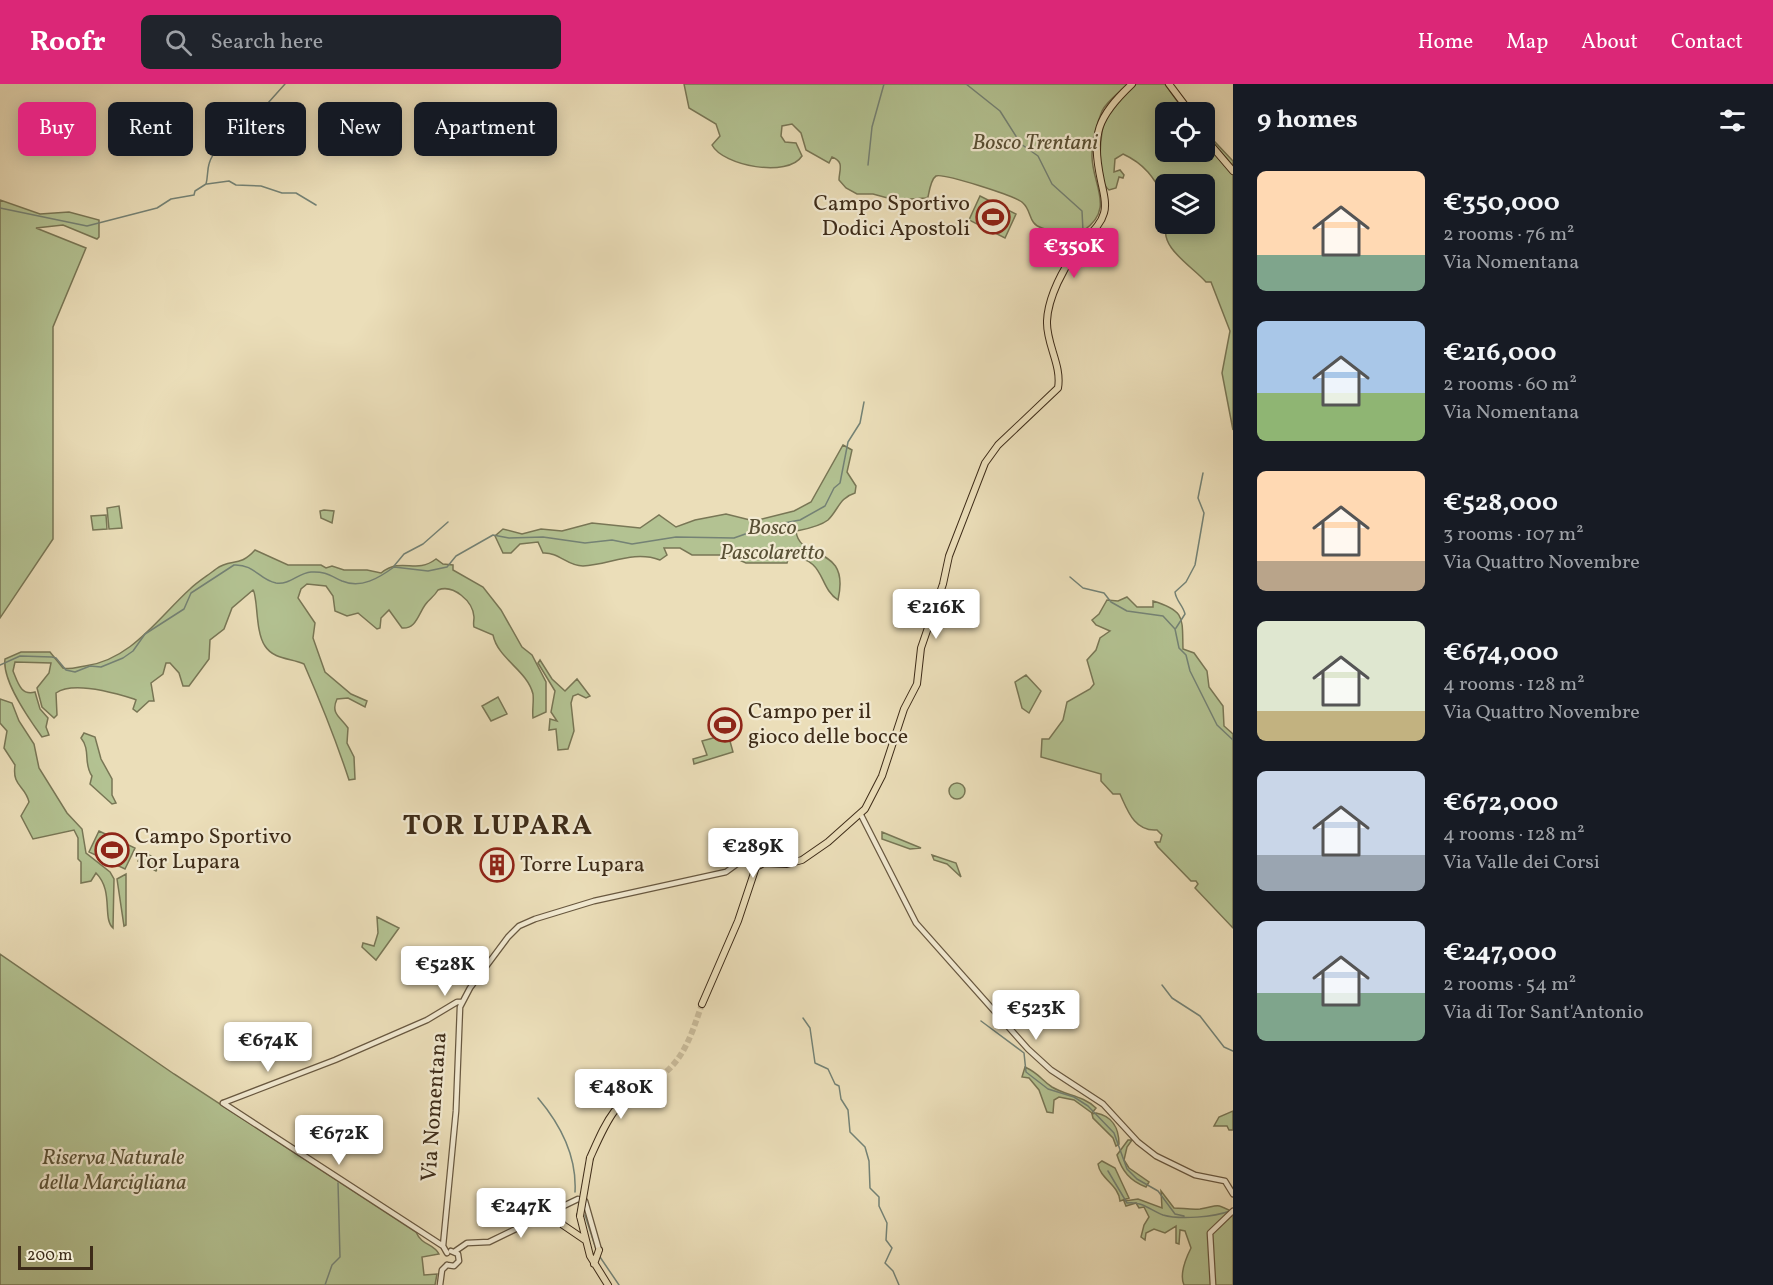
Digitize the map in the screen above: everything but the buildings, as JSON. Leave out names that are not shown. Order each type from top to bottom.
[{"type":"main road","points":[[702,1004],[760,863],[756,851],[748,860],[760,863],[787,864],[801,861],[861,815],[882,776],[904,709],[917,684],[922,643],[943,584],[949,556],[986,461],[1005,438],[1058,388],[1058,368],[1047,326],[1049,307],[1078,248],[1103,216],[1104,196],[1095,153],[1098,133],[1108,108],[1132,84]]},
{"type":"main road","points":[[1169,84],[1182,102]]},
{"type":"main road","points":[[1215,150],[1233,171]]},
{"type":"main road","points":[[608,1285],[588,1250],[580,1218],[590,1158],[613,1110],[631,1093],[652,1082]]},
{"type":"main road","points":[[555,1210],[561,1223],[585,1240]]},
{"type":"main road","points":[[568,1228],[574,1227],[580,1218]]},
{"type":"main road","points":[[588,1250],[598,1251],[594,1264]]},
{"type":"street","points":[[861,815],[919,927],[1028,1049],[1051,1070],[1100,1101],[1138,1142],[1156,1156],[1195,1175],[1226,1182],[1233,1194]]},
{"type":"street","name":"Via Nomentana","points":[[443,1246],[462,1002],[471,986],[519,926],[594,901],[727,871],[741,861],[748,860]]},
{"type":"street","points":[[447,1253],[443,1246],[223,1103],[322,1065],[430,1018],[457,1002],[462,1002]]},
{"type":"street","points":[[447,1253],[454,1252],[467,1243],[489,1242],[576,1200],[585,1201],[598,1251]]},
{"type":"street","points":[[1213,1285],[1209,1234],[1233,1211]]},
{"type":"street","points":[[440,1285],[441,1270],[447,1265],[454,1266],[459,1263],[459,1255],[454,1252]]},
{"type":"street","points":[[447,1253],[444,1258],[447,1265]]},
{"type":"green space","name":"Bosco Trentani","points":[[684,84],[1128,84],[1104,107],[1095,133],[1092,156],[1100,196],[1098,214],[1093,223],[1083,231],[1062,231],[1047,230],[1034,224],[1026,206],[1007,195],[941,176],[934,178],[926,198],[895,200],[873,194],[857,194],[846,188],[839,180],[839,161],[832,157],[829,163],[806,150],[801,133],[792,124],[782,126],[781,136],[785,142],[796,143],[802,156],[795,163],[770,168],[742,164],[729,159],[712,145],[720,136],[716,124],[689,108]]},
{"type":"green space","points":[[1136,84],[1165,84],[1178,102],[1155,102],[1155,162],[1215,162],[1215,142],[1233,161],[1233,430],[1222,373],[1230,331],[1211,282],[1206,282],[1178,256],[1167,241],[1166,234],[1215,234],[1215,174],[1155,174],[1155,181],[1137,162],[1123,154],[1115,159],[1114,172],[1120,170],[1124,175],[1123,178],[1119,177],[1116,188],[1109,190],[1102,176],[1100,154],[1102,131],[1107,114],[1116,102]]},
{"type":"green space","name":"Campo Sportivo Dodici Apostoli","points":[[980,196],[1016,214],[1005,238],[969,220]]},
{"type":"green space","points":[[0,200],[40,214],[69,212],[99,220],[99,237],[97,239],[63,225],[36,228],[86,248],[53,327],[53,539],[0,618]]},
{"type":"green space","name":"Bosco Pascolaretto","points":[[843,445],[852,450],[847,472],[856,486],[855,493],[842,501],[828,520],[796,531],[799,541],[831,561],[837,570],[840,582],[838,600],[831,594],[816,568],[801,558],[789,556],[787,563],[746,563],[728,555],[692,555],[680,548],[664,548],[667,555],[660,560],[650,557],[631,557],[583,566],[572,564],[549,553],[543,553],[538,542],[520,544],[511,553],[503,553],[495,536],[503,529],[522,534],[541,529],[562,531],[592,523],[640,528],[659,515],[676,527],[695,520],[726,514],[754,521],[794,511],[811,502]]},
{"type":"green space","points":[[119,506],[122,528],[109,529],[107,508]]},
{"type":"green space","points":[[320,511],[334,511],[332,523],[321,518]]},
{"type":"green space","points":[[106,515],[107,529],[93,530],[91,516]]},
{"type":"green space","points":[[255,550],[288,565],[321,565],[326,568],[332,566],[344,570],[367,570],[381,573],[396,566],[422,566],[436,559],[443,564],[453,565],[453,570],[483,587],[501,610],[522,647],[532,655],[546,682],[546,712],[533,718],[533,694],[530,686],[501,651],[493,635],[474,627],[473,611],[470,605],[456,592],[450,589],[438,590],[425,605],[414,624],[407,628],[402,628],[389,610],[381,618],[380,628],[377,629],[358,613],[347,616],[335,611],[333,596],[326,586],[307,584],[301,589],[298,598],[315,623],[313,638],[325,672],[351,694],[367,701],[365,707],[348,698],[337,699],[335,704],[337,715],[348,728],[347,743],[354,757],[355,779],[349,780],[304,664],[273,654],[265,646],[260,632],[253,590],[232,608],[224,629],[210,640],[209,659],[189,686],[183,686],[179,673],[170,663],[166,663],[163,674],[151,683],[154,701],[149,701],[137,712],[133,709],[136,700],[134,699],[94,689],[73,688],[56,693],[57,715],[54,718],[42,707],[37,688],[49,673],[51,663],[15,662],[13,671],[18,684],[26,692],[35,692],[40,709],[48,718],[46,727],[49,735],[42,737],[12,689],[5,668],[5,659],[21,652],[50,652],[63,668],[69,669],[116,656],[143,636],[202,579],[221,566],[244,559]]},
{"type":"green space","points":[[1127,597],[1137,607],[1153,607],[1153,601],[1177,612],[1182,623],[1183,649],[1194,653],[1207,671],[1209,687],[1223,706],[1224,726],[1233,734],[1233,928],[1195,888],[1198,884],[1196,881],[1191,881],[1158,847],[1155,842],[1160,842],[1162,835],[1157,830],[1149,830],[1137,823],[1129,813],[1120,794],[1113,794],[1101,781],[1101,774],[1041,757],[1042,739],[1049,739],[1063,720],[1067,702],[1090,689],[1094,684],[1087,660],[1096,650],[1100,638],[1110,631],[1096,625],[1092,620],[1099,614],[1107,600],[1118,601]]},
{"type":"green space","points":[[540,660],[552,679],[565,691],[577,679],[590,696],[586,698],[578,694],[573,696],[571,703],[574,731],[568,749],[558,750],[556,729],[549,730],[550,719],[557,721],[551,712],[555,691],[538,663]]},
{"type":"green space","points":[[1026,675],[1041,691],[1029,713],[1022,708],[1015,682]]},
{"type":"green space","points":[[498,697],[507,714],[491,721],[482,706]]},
{"type":"green space","points":[[0,699],[12,703],[19,721],[34,744],[39,768],[67,813],[82,829],[86,853],[110,872],[114,879],[113,928],[108,918],[105,888],[101,880],[96,873],[91,881],[81,883],[78,838],[74,830],[33,839],[21,816],[29,802],[15,778],[15,765],[4,748],[7,731],[0,723]]},
{"type":"green space","points":[[84,733],[95,737],[101,759],[112,779],[112,795],[116,803],[112,804],[90,784],[92,776],[88,767],[86,747],[81,738]]},
{"type":"green space","points":[[728,734],[733,752],[694,764],[693,759],[707,755],[702,741]]},
{"type":"green space","points":[[957,783],[963,785],[965,791],[963,797],[957,799],[951,797],[949,791],[951,785]]},
{"type":"green space","name":"Campo Sportivo Tor Lupara","points":[[99,831],[135,848],[125,869],[89,852]]},
{"type":"green space","points":[[882,832],[921,848],[910,849],[882,839]]},
{"type":"green space","points":[[144,852],[161,862],[156,871],[138,861]]},
{"type":"green space","points":[[932,855],[956,863],[961,877],[947,864],[934,860]]},
{"type":"green space","points":[[126,874],[126,925],[124,926],[117,879]]},
{"type":"green space","points":[[377,917],[399,928],[376,960],[362,947],[363,943],[374,946],[378,933]]},
{"type":"green space","name":"Riserva Naturale della Marcigliana","points":[[0,954],[174,1074],[416,1232],[421,1240],[439,1254],[422,1257],[424,1275],[437,1274],[435,1285],[0,1285]]},
{"type":"green space","points":[[1025,1067],[1052,1087],[1096,1108],[1092,1113],[1074,1100],[1059,1097],[1054,1100],[1053,1113],[1047,1112],[1039,1090],[1029,1078],[1022,1077]]},
{"type":"green space","points":[[1233,1111],[1233,1130],[1229,1130],[1227,1126],[1214,1126],[1219,1117]]},
{"type":"green space","points":[[1096,1113],[1106,1117],[1114,1124],[1119,1144],[1116,1146],[1113,1138],[1093,1118],[1092,1114]]},
{"type":"green space","points":[[1128,1140],[1132,1140],[1127,1147],[1124,1160],[1129,1168],[1149,1182],[1146,1187],[1131,1178],[1119,1161],[1117,1155]]},
{"type":"green space","points":[[1102,1161],[1115,1168],[1129,1198],[1120,1201],[1119,1195],[1099,1169],[1098,1164]]},
{"type":"green space","points":[[1161,1191],[1174,1208],[1197,1209],[1216,1206],[1233,1212],[1233,1285],[1184,1285],[1183,1271],[1191,1248],[1185,1231],[1180,1230],[1179,1244],[1176,1243],[1176,1226],[1165,1233],[1154,1229],[1146,1233],[1145,1240],[1141,1237],[1149,1217],[1144,1207],[1139,1208],[1136,1203],[1126,1206],[1124,1201],[1138,1199],[1162,1208]]},
{"type":"waterway","points":[[0,208],[87,226],[157,208],[171,199],[194,195],[195,191],[206,184],[209,164],[216,151],[237,135],[236,127],[248,119],[256,108],[268,103],[285,84]]},
{"type":"waterway","points":[[868,165],[872,127],[884,84]]},
{"type":"waterway","points":[[966,84],[1000,111],[1021,144],[1038,156],[1052,184],[1082,211],[1083,231]]},
{"type":"waterway","points":[[207,184],[229,181],[236,185],[261,186],[282,193],[296,193],[316,205]]},
{"type":"waterway","points":[[0,665],[20,656],[52,657],[56,658],[66,670],[75,672],[90,666],[101,667],[123,658],[133,651],[145,634],[184,609],[191,593],[234,565],[252,569],[265,579],[276,583],[286,582],[306,573],[320,572],[356,584],[370,581],[394,567],[428,571],[447,567],[456,556],[493,535],[509,538],[543,537],[585,543],[612,540],[632,544],[676,537],[734,538],[768,526],[800,520],[825,506],[834,488],[840,483],[848,442],[860,423],[864,402]]},
{"type":"waterway","points":[[1176,628],[1185,614],[1175,592],[1186,582],[1195,565],[1204,513],[1198,498],[1203,473]]},
{"type":"waterway","points":[[394,566],[404,554],[423,544],[448,522]]},
{"type":"waterway","points":[[1070,577],[1083,588],[1104,593],[1111,602],[1127,611],[1163,616],[1175,629],[1179,648],[1186,655],[1190,671],[1217,725],[1233,740]]},
{"type":"waterway","points":[[1162,985],[1172,998],[1200,1016],[1224,1047],[1233,1051]]},
{"type":"waterway","points":[[803,1018],[810,1028],[815,1063],[828,1069],[835,1084],[839,1086],[841,1099],[848,1110],[850,1132],[865,1147],[869,1161],[870,1188],[879,1197],[879,1206],[887,1223],[886,1240],[892,1248],[885,1263],[893,1271],[899,1285]]},
{"type":"waterway","points":[[981,1021],[1024,1053],[1026,1072],[1048,1089],[1074,1097],[1088,1106],[1114,1133],[1127,1169],[1137,1179],[1158,1191],[1175,1214],[1184,1216]]},
{"type":"waterway","points":[[538,1098],[566,1141],[573,1166],[575,1192]]},
{"type":"waterway","points":[[1108,1171],[1127,1203],[1142,1205],[1163,1215],[1197,1217],[1230,1211]]},
{"type":"waterway","points":[[325,1285],[332,1265],[340,1257],[338,1183]]},
{"type":"waterway","points":[[585,1215],[596,1249]]},
{"type":"waterway","points":[[600,1257],[619,1285]]},
{"type":"tunnel","points":[[652,1082],[663,1075],[679,1058],[690,1038],[702,1004]]},
{"type":"place","name":"Campo Sportivo Dodici Apostoli","points":[[993,217]]},
{"type":"place","name":"Campo per il gioco delle bocce","points":[[725,725]]},
{"type":"place","name":"Campo Sportivo Tor Lupara","points":[[112,850]]},
{"type":"place","name":"Torre Lupara","points":[[497,865]]},
{"type":"district","name":"TOR LUPARA","points":[[498,826]]}]
